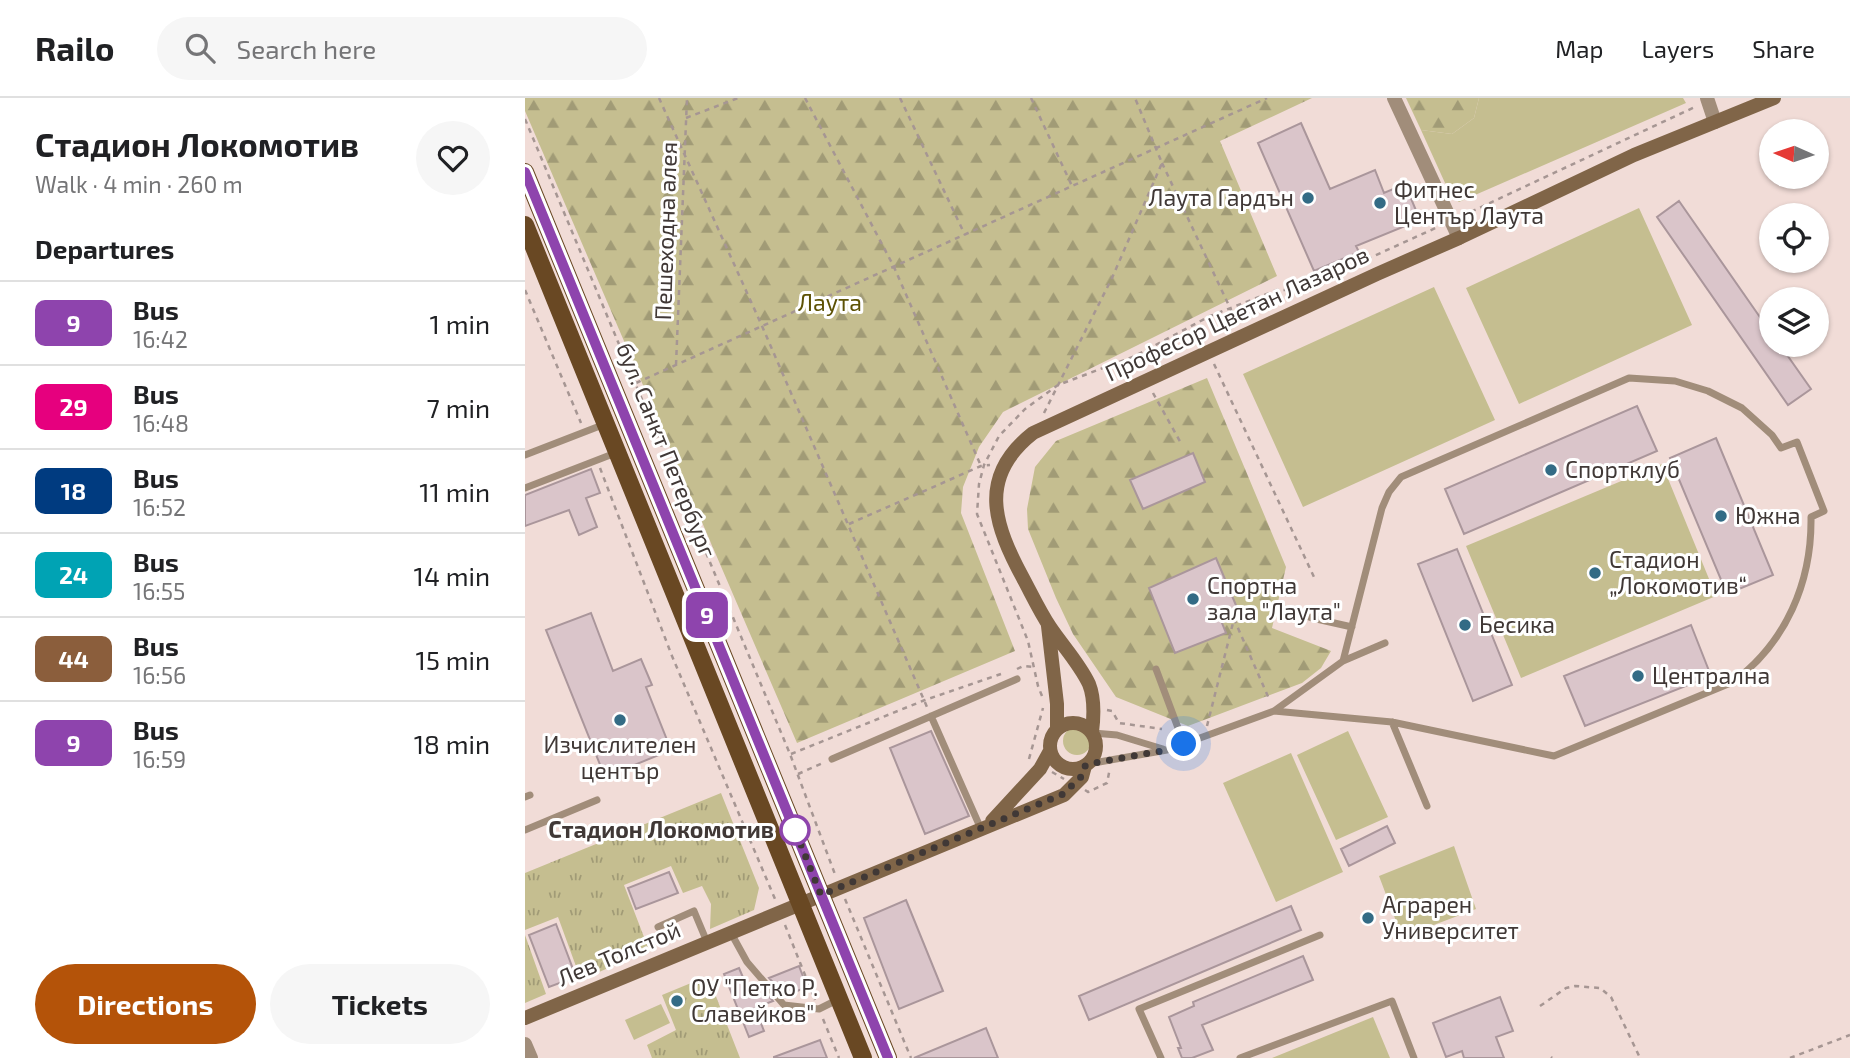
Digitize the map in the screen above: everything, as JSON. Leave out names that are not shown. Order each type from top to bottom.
[{"type":"main road","name":"бул. Санкт Петербург","points":[[525,172],[888,1058]]},
{"type":"main road","name":"бул. Санкт Петербург","points":[[525,225],[863,1058]]},
{"type":"street","points":[[1395,98],[1459,238]]},
{"type":"street","points":[[1707,98],[1716,122]]},
{"type":"street","name":"Професор Цветан Лазаров","points":[[1092,732],[1093,709],[1089,684],[1048,625],[1000,531],[994,506],[997,484],[1005,463],[1017,446],[1033,433],[1634,155],[1773,98]]},
{"type":"street","name":"Професор Цветан Лазаров","points":[[1048,625],[1057,704],[1057,729]]},
{"type":"street","points":[[821,895],[840,888],[985,827],[1063,794],[1075,785],[1095,753],[1096,739],[1092,732],[1075,723],[1057,729],[1051,739],[1050,751],[1040,769],[985,827]]},
{"type":"street","points":[[1050,751],[1064,768],[1086,765]]},
{"type":"street","name":"Лев Толстой","points":[[525,1018],[821,895]]},
{"type":"street","points":[[525,1044],[531,1058]]},
{"type":"lane","points":[[1274,711],[1392,722],[1554,756],[1733,682],[1752,668],[1776,638],[1797,604],[1812,544],[1811,517],[1824,511],[1797,442],[1781,448],[1772,435],[1742,408],[1708,391],[1675,381],[1629,378],[1401,477],[1389,492],[1382,508],[1343,661]]},
{"type":"lane","points":[[525,455],[606,424]]},
{"type":"lane","points":[[525,488],[618,452]]},
{"type":"lane","points":[[1285,609],[1352,627]]},
{"type":"lane","points":[[1086,765],[1167,750],[1274,711],[1343,661],[1385,643]]},
{"type":"lane","points":[[1156,670],[1184,744]]},
{"type":"lane","points":[[832,759],[1017,680]]},
{"type":"lane","points":[[931,716],[985,827]]},
{"type":"lane","points":[[1392,722],[1427,806]]},
{"type":"lane","points":[[1092,732],[1117,735],[1167,750]]},
{"type":"lane","points":[[525,830],[597,800]]},
{"type":"lane","points":[[658,927],[694,911],[707,942]]},
{"type":"lane","points":[[731,932],[747,962],[784,1005],[819,1009],[839,999]]},
{"type":"lane","points":[[1161,1058],[1139,1009],[1320,935]]},
{"type":"lane","points":[[1240,1058],[1392,1001],[1414,1058]]},
{"type":"path","points":[[659,98],[762,326],[931,716]]},
{"type":"path","name":"Пешеходна алея","points":[[677,365],[687,98]]},
{"type":"path","points":[[686,118],[737,98]]},
{"type":"path","points":[[805,98],[894,267],[981,466],[849,524]]},
{"type":"path","points":[[900,98],[964,235]]},
{"type":"path","points":[[1031,98],[1072,186]]},
{"type":"path","points":[[1135,98],[1162,163],[1243,335]]},
{"type":"path","points":[[636,383],[1267,98]]},
{"type":"path","points":[[525,119],[790,754],[840,888],[911,1058]]},
{"type":"path","points":[[1033,433],[1112,278],[1162,163]]},
{"type":"path","points":[[525,290],[585,432]]},
{"type":"path","points":[[1209,351],[1314,577]]},
{"type":"path","points":[[1135,356],[1156,401],[1182,445]]},
{"type":"path","points":[[597,461],[672,656],[839,1058]]},
{"type":"path","points":[[1204,737],[1234,619],[1274,711]]},
{"type":"path","points":[[790,754],[925,700],[1023,666],[1034,667]]},
{"type":"path","points":[[1045,700],[1029,761],[1088,792],[1107,783],[1111,760]]},
{"type":"path","points":[[798,774],[832,759]]},
{"type":"path","points":[[1540,1006],[1566,988],[1601,988],[1612,998],[1640,1058]]},
{"type":"path","points":[[1790,1058],[1850,1035]]},
{"type":"green space","name":"Лаута","points":[[525,98],[1312,98],[1220,141],[1277,276],[1003,412],[979,447],[963,487],[961,513],[1015,651],[797,743],[525,111]]},
{"type":"green space","points":[[1406,98],[1479,98],[1474,118],[1452,134],[1421,130]]},
{"type":"green space","points":[[1479,98],[1683,98],[1686,103],[1459,202],[1450,194],[1421,130],[1452,134],[1474,118]]},
{"type":"green space","points":[[1639,208],[1692,325],[1519,404],[1466,288]]},
{"type":"green space","points":[[1434,287],[1495,420],[1303,507],[1243,374]]},
{"type":"green space","points":[[1207,378],[1286,567],[1272,628],[1331,651],[1321,668],[1302,683],[1188,726],[1116,697],[1073,634],[1028,529],[1027,509],[1035,467],[1056,441]]},
{"type":"green space","points":[[1662,464],[1716,596],[1521,678],[1466,546]]},
{"type":"green space","points":[[1077,727],[1087,731],[1091,741],[1087,751],[1077,755],[1067,751],[1063,741],[1067,731]]},
{"type":"green space","points":[[1348,731],[1388,817],[1336,840],[1297,755]]},
{"type":"green space","points":[[1291,753],[1343,872],[1276,902],[1223,783]]},
{"type":"green space","points":[[721,793],[759,888],[754,910],[710,929],[711,904],[702,886],[683,893],[671,866],[624,885],[649,950],[581,980],[558,917],[525,930],[525,873]]},
{"type":"green space","points":[[1454,846],[1476,909],[1402,937],[1379,876]]},
{"type":"green space","points":[[525,935],[546,994],[525,1003]]},
{"type":"green space","points":[[708,976],[740,1058],[652,1058],[647,1045],[676,1030],[662,995]]},
{"type":"green space","points":[[661,1004],[670,1023],[634,1040],[625,1020]]},
{"type":"green space","points":[[1373,1017],[1390,1058],[1272,1058]]},
{"type":"building","name":"Лаута Гардън","points":[[1301,123],[1330,189],[1375,170],[1384,193],[1405,184],[1420,220],[1356,246],[1359,252],[1314,271],[1258,143]]},
{"type":"building","points":[[1679,201],[1759,316],[1759,357],[1788,357],[1811,389],[1788,405],[1657,217]]},
{"type":"building","name":"Спортклуб","points":[[1637,406],[1657,451],[1464,534],[1445,489]]},
{"type":"building","name":"Южна","points":[[1716,438],[1773,575],[1727,594],[1670,458]]},
{"type":"building","points":[[1193,453],[1205,482],[1143,509],[1130,480]]},
{"type":"building","points":[[591,469],[600,493],[586,498],[597,527],[579,535],[569,510],[525,526],[525,495]]},
{"type":"building","name":"Бесика","points":[[1457,549],[1512,685],[1473,701],[1418,564]]},
{"type":"building","name":"Спортна зала \"Лаута\"","points":[[1216,558],[1238,610],[1220,618],[1226,633],[1175,653],[1149,588]]},
{"type":"building","name":"Изчислителен център","points":[[591,613],[613,671],[641,659],[652,685],[646,687],[671,750],[605,777],[546,630]]},
{"type":"building","name":"Централна","points":[[1691,625],[1711,676],[1585,726],[1564,676]]},
{"type":"building","points":[[931,731],[969,816],[925,834],[890,748]]},
{"type":"building","points":[[1387,826],[1395,843],[1349,866],[1341,849]]},
{"type":"building","points":[[669,872],[678,893],[636,909],[628,888]]},
{"type":"building","points":[[906,900],[943,991],[899,1009],[864,918]]},
{"type":"building","points":[[1291,906],[1301,930],[1089,1020],[1079,996]]},
{"type":"building","points":[[556,924],[576,977],[549,987],[529,935]]},
{"type":"building","points":[[1303,956],[1313,980],[1202,1025],[1213,1050],[1192,1058],[1182,1058],[1169,1017],[1194,1006],[1193,1002]]},
{"type":"building","points":[[799,966],[807,987],[785,996],[769,978]]},
{"type":"building","points":[[739,968],[747,987],[757,983],[773,1001],[755,1008],[764,1031],[749,1037],[724,974]]},
{"type":"building","points":[[1500,997],[1513,1031],[1496,1037],[1504,1058],[1464,1058],[1462,1051],[1446,1057],[1433,1023]]},
{"type":"building","points":[[986,1028],[998,1058],[914,1058]]},
{"type":"building","points":[[820,1040],[827,1058],[774,1058],[774,1057]]},
{"type":"bus line","name":"9","points":[[525,172],[888,1058]]},
{"type":"place","name":"Лаута Гардън","points":[[1308,198]]},
{"type":"place","name":"Фитнес Център Лаута","points":[[1380,203]]},
{"type":"place","name":"Спортклуб","points":[[1551,470]]},
{"type":"place","name":"Южна","points":[[1721,516]]},
{"type":"place","name":"Стадион „Локомотив“","points":[[1595,573]]},
{"type":"place","name":"Спортна зала \"Лаута\"","points":[[1193,599]]},
{"type":"place","name":"Бесика","points":[[1465,625]]},
{"type":"place","name":"Централна","points":[[1638,676]]},
{"type":"place","name":"Изчислителен център","points":[[620,720]]},
{"type":"place","name":"Стадион Локомотив","points":[[795,830]]},
{"type":"place","name":"Аграрен Университет","points":[[1368,918]]},
{"type":"place","name":"ОУ \"Петко Р. Славейков\"","points":[[677,1001]]},
{"type":"route","points":[[795,830],[791,820],[821,895],[1063,794],[1075,785],[1088,764],[1167,750],[1184,744]]}]
